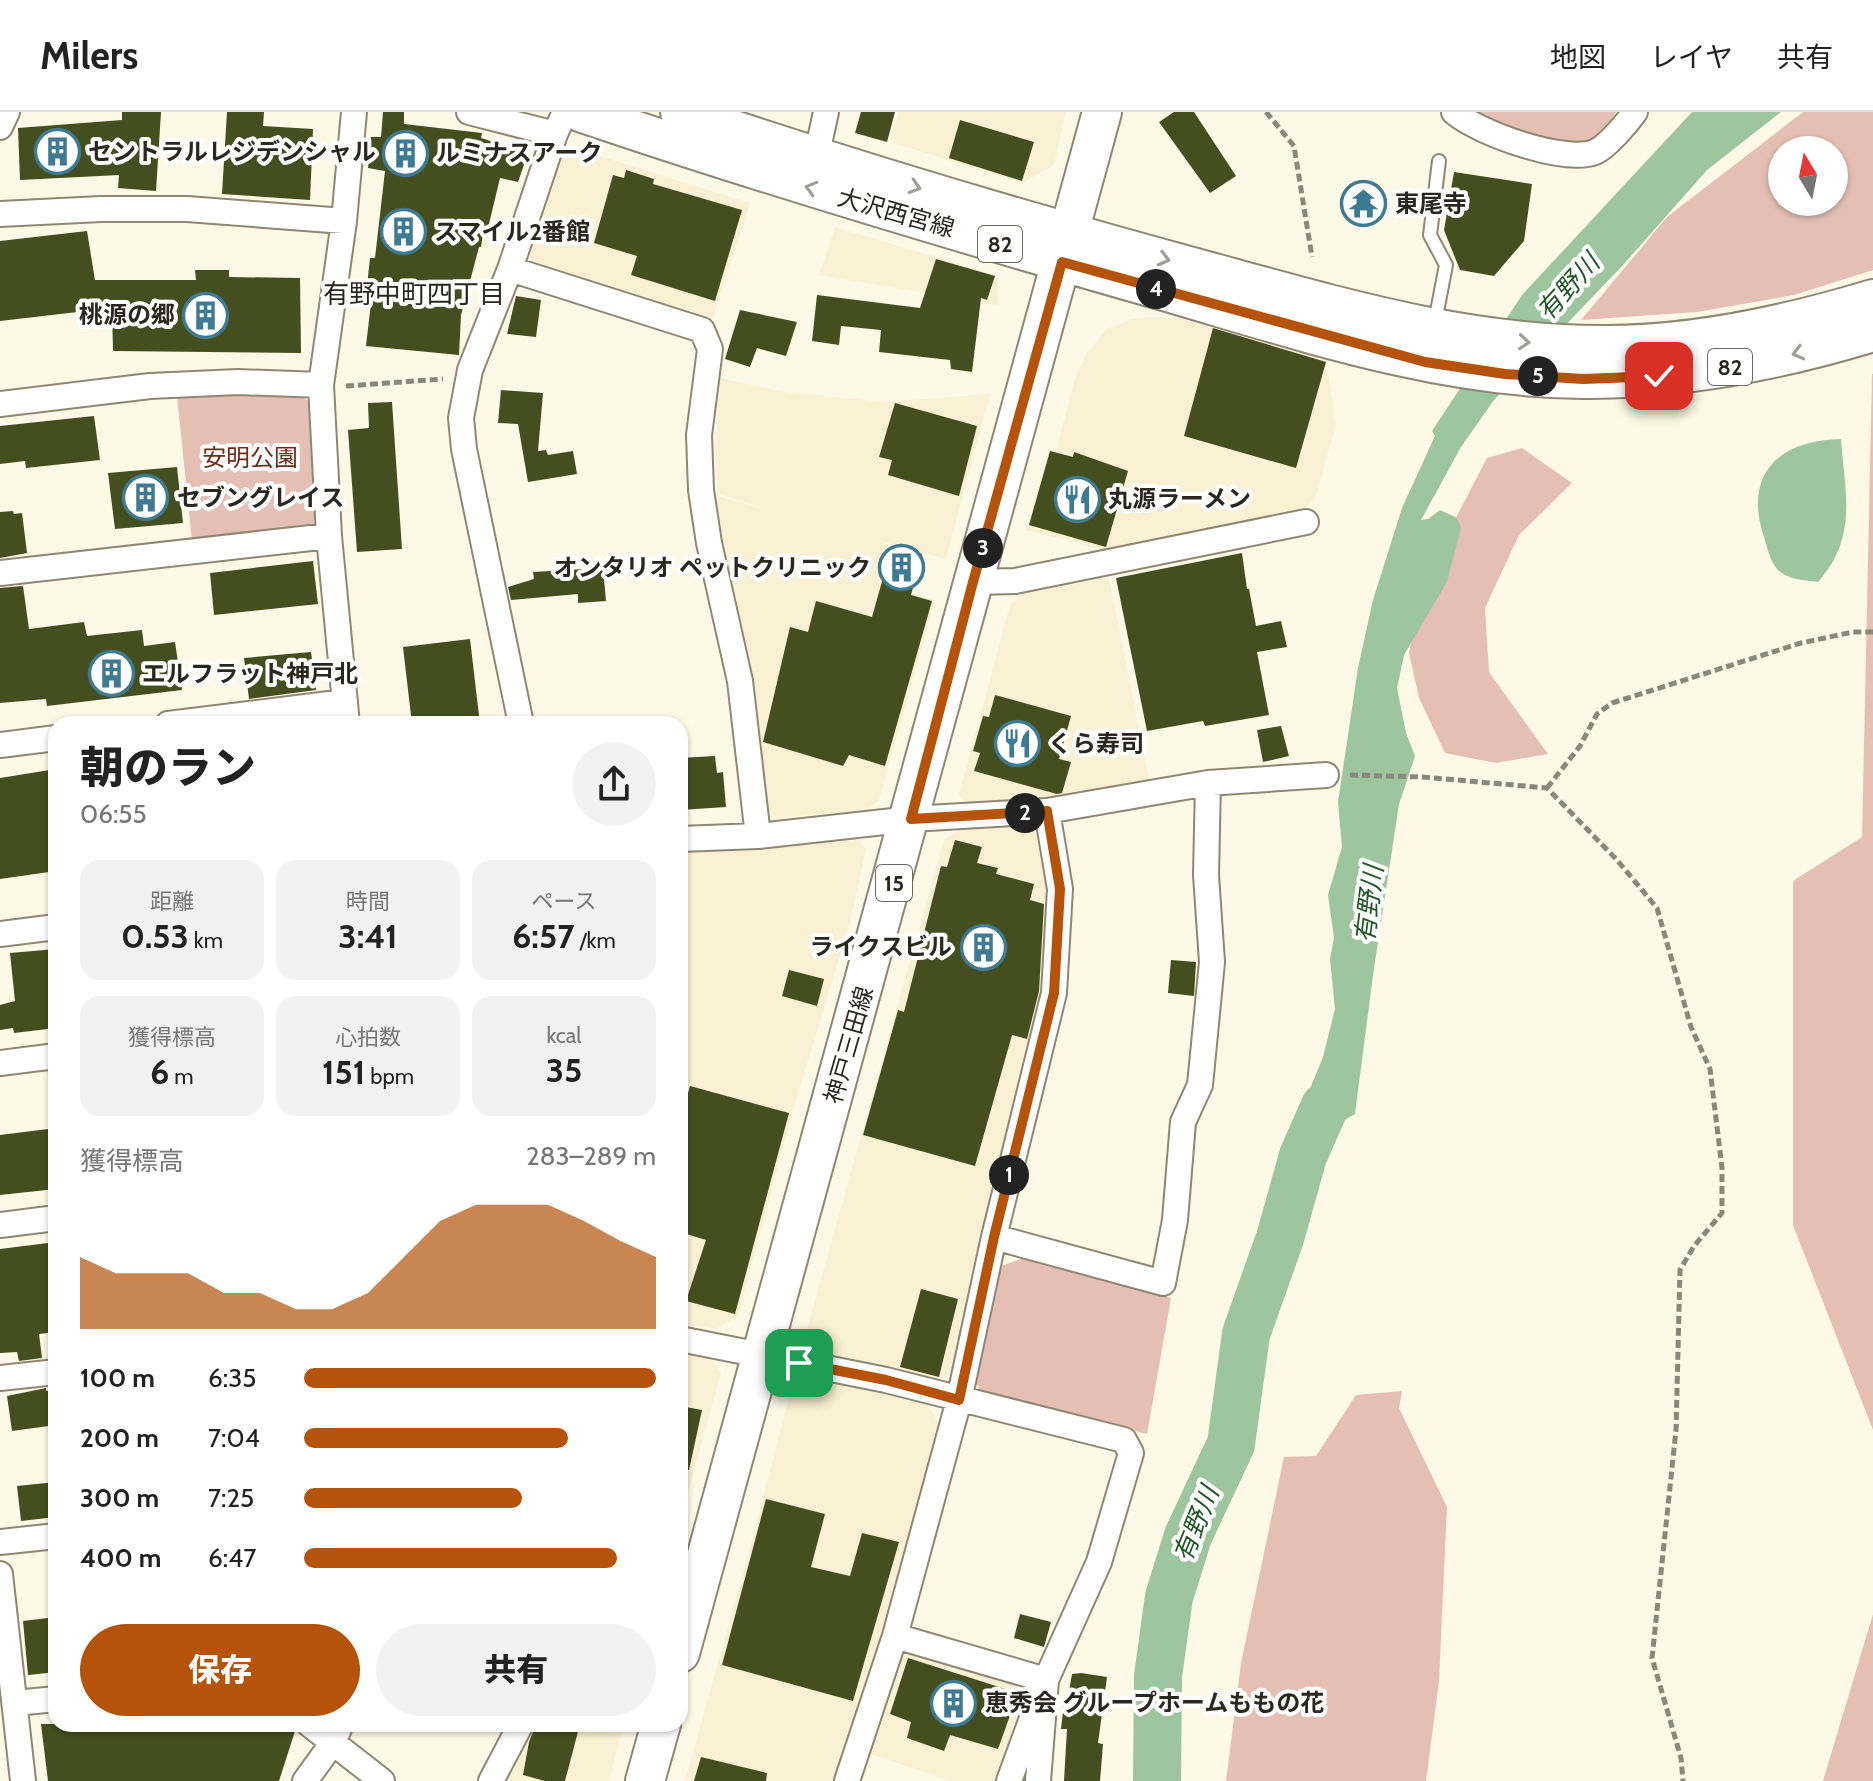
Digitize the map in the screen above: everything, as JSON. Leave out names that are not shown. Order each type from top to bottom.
[{"type":"main road","name":"大沢西宮線","points":[[680,112],[1066,248]]},
{"type":"main road","name":"神戸三田線","points":[[688,1624],[911,819],[1102,112]]},
{"type":"main road","name":"大沢西宮線","points":[[567,119],[748,169],[1066,248],[1317,301],[1435,341],[1505,374],[1583,379],[1714,370],[1773,360],[1873,332]]},
{"type":"main road","name":"大沢西宮線","points":[[1435,341],[1607,345],[1737,332],[1786,323],[1873,299]]},
{"type":"main road","points":[[645,1781],[659,1732]]},
{"type":"street","points":[[0,127],[7,112]]},
{"type":"street","points":[[297,716],[346,713],[329,536],[321,385],[344,221],[354,112]]},
{"type":"street","points":[[469,112],[567,119],[469,377],[461,418],[464,449],[519,716]]},
{"type":"street","points":[[816,158],[826,112]]},
{"type":"street","points":[[1454,112],[1496,136],[1572,156],[1596,151],[1635,112]]},
{"type":"street","points":[[0,214],[187,209],[344,221]]},
{"type":"street","points":[[510,269],[702,330],[710,349],[699,435],[701,490],[709,543],[740,681],[758,836]]},
{"type":"street","points":[[0,404],[150,386],[238,382],[321,385]]},
{"type":"street","points":[[973,582],[1015,581],[1306,522]]},
{"type":"street","points":[[0,573],[329,536]]},
{"type":"street","points":[[0,745],[48,739]]},
{"type":"street","points":[[688,839],[758,836],[911,819],[1047,811],[1208,783],[1326,775]]},
{"type":"street","points":[[994,1237],[1172,1285],[1183,1122],[1200,1085],[1212,962],[1206,875],[1208,783]]},
{"type":"street","points":[[847,1781],[895,1636],[959,1400],[994,1237],[1054,993],[1060,889],[1047,811]]},
{"type":"street","points":[[0,934],[48,928]]},
{"type":"street","points":[[0,1063],[48,1057]]},
{"type":"street","points":[[0,1225],[48,1219]]},
{"type":"street","points":[[688,1341],[886,1380],[1124,1440],[1131,1453],[1099,1562],[1046,1680],[1009,1781]]},
{"type":"street","points":[[0,1378],[48,1373]]},
{"type":"street","points":[[0,1542],[48,1537]]},
{"type":"street","points":[[0,1574],[23,1781]]},
{"type":"street","points":[[895,1636],[1046,1680]]},
{"type":"street","points":[[1038,1781],[1046,1680]]},
{"type":"street","points":[[15,1703],[48,1700]]},
{"type":"street","points":[[491,1781],[517,1732]]},
{"type":"street","points":[[305,1781],[338,1733],[382,1781]]},
{"type":"lane","points":[[1435,341],[1446,265],[1430,235],[1439,161]]},
{"type":"path","points":[[1266,112],[1294,146],[1312,257]]},
{"type":"path","points":[[321,385],[469,377]]},
{"type":"path","points":[[1547,788],[1580,746],[1597,714],[1612,703],[1801,643],[1853,632],[1873,632]]},
{"type":"path","points":[[1326,775],[1423,777],[1547,788],[1617,860],[1657,908],[1691,1027],[1710,1069],[1722,1168],[1722,1213],[1694,1246],[1680,1270],[1676,1430],[1652,1658],[1681,1758],[1683,1781]]},
{"type":"shaded area","points":[[899,112],[1066,112],[1054,165],[1022,183],[890,142]]},
{"type":"shaded area","points":[[568,146],[750,203],[712,321],[535,267],[527,249],[554,153]]},
{"type":"shaded area","points":[[835,227],[996,275],[999,305],[819,275]]},
{"type":"shaded area","points":[[1180,318],[1326,360],[1336,424],[1315,499],[1303,509],[1105,550],[1026,530],[1049,450],[1056,451],[1075,378],[1087,353],[1107,329],[1132,319]]},
{"type":"shaded area","points":[[720,378],[785,392],[885,402],[990,394],[946,559],[877,540],[887,544],[878,583],[935,600],[879,800],[866,810],[778,818],[766,808],[750,660],[730,582],[717,496],[770,510],[718,494],[715,448]]},
{"type":"shaded area","points":[[1109,578],[1150,785],[1048,803],[966,805],[959,794],[1010,605],[1022,594]]},
{"type":"shaded area","points":[[1027,826],[1042,836],[1052,896],[1044,1007],[955,1371],[934,1383],[817,1355],[805,1336],[944,840],[962,828]]},
{"type":"shaded area","points":[[859,840],[866,849],[850,922],[794,1107],[738,1316],[716,1329],[688,1324],[688,852]]},
{"type":"shaded area","points":[[688,1350],[708,1354],[721,1373],[688,1492]]},
{"type":"shaded area","points":[[812,1378],[927,1404],[939,1423],[885,1631],[837,1781],[685,1781],[791,1390]]},
{"type":"shaded area","points":[[914,1652],[1019,1684],[1026,1702],[995,1781],[951,1781],[870,1754],[899,1659]]},
{"type":"shaded area","points":[[523,1732],[622,1732],[609,1781],[502,1781]]},
{"type":"green space","points":[[1473,112],[1616,112],[1598,142],[1568,144],[1499,129]]},
{"type":"green space","points":[[1803,112],[1873,112],[1873,270],[1794,295],[1697,312],[1581,320],[1667,217],[1768,139],[1768,216],[1848,216],[1848,136],[1772,136]]},
{"type":"green space","points":[[1872,374],[1873,1430],[1793,1225],[1793,881],[1862,837]]},
{"type":"green space","name":"安明公園","points":[[292,392],[312,403],[320,514],[312,527],[192,541],[177,396]]},
{"type":"green space","points":[[1522,448],[1572,483],[1519,535],[1485,608],[1489,672],[1548,754],[1496,763],[1445,753],[1419,698],[1409,653],[1421,585],[1487,458]]},
{"type":"green space","points":[[1024,1258],[1171,1298],[1147,1434],[985,1397],[972,1378],[998,1267]]},
{"type":"green space","points":[[1402,1391],[1399,1408],[1447,1507],[1439,1681],[1426,1781],[1226,1781],[1241,1663],[1284,1457],[1316,1456],[1356,1395]]},
{"type":"green space","points":[[1873,1614],[1873,1781],[1823,1781]]},
{"type":"water","points":[[1692,112],[1781,112],[1707,170],[1623,265],[1494,400],[1461,447],[1421,520],[1440,510],[1457,518],[1461,528],[1447,582],[1404,655],[1397,688],[1406,733],[1415,756],[1399,804],[1355,1114],[1341,1122],[1319,1171],[1286,1162],[1292,1128],[1323,1057],[1335,1009],[1330,959],[1334,938],[1328,895],[1342,847],[1338,802],[1358,668],[1373,600],[1402,508],[1435,436],[1432,431],[1522,295]]},
{"type":"water","points":[[1841,439],[1846,514],[1839,548],[1818,582],[1781,573],[1770,557],[1758,512],[1764,477],[1772,464],[1785,453],[1820,441]]},
{"type":"building","points":[[122,112],[161,112],[156,191],[118,188],[119,175],[20,180],[18,128],[122,120]]},
{"type":"building","points":[[227,112],[264,112],[263,126],[313,129],[310,200],[222,194]]},
{"type":"building","points":[[383,112],[404,112],[404,124],[482,133],[481,138],[528,153],[518,182],[500,178],[461,315],[459,355],[366,346],[373,286],[367,286],[370,258],[375,258],[385,171],[368,168],[371,137],[381,137]]},
{"type":"building","points":[[861,112],[895,112],[887,142],[855,133]]},
{"type":"building","points":[[1174,112],[1194,112],[1236,176],[1210,193],[1159,122]]},
{"type":"building","points":[[960,120],[1034,142],[1022,181],[949,158]]},
{"type":"building","points":[[626,170],[654,179],[653,184],[742,210],[715,301],[631,275],[637,256],[594,243],[613,175],[624,178]]},
{"type":"building","points":[[1454,172],[1532,184],[1524,241],[1494,276],[1460,270],[1444,230]]},
{"type":"building","name":"桃源の郷","points":[[87,231],[95,280],[196,280],[195,270],[229,270],[229,277],[300,278],[301,353],[113,351],[112,308],[0,321],[0,241]]},
{"type":"building","points":[[936,259],[995,276],[987,300],[981,298],[972,372],[951,369],[950,360],[879,352],[881,330],[841,326],[839,345],[812,341],[817,295],[920,308]]},
{"type":"building","points":[[516,296],[541,300],[536,337],[507,334]]},
{"type":"building","points":[[740,310],[797,322],[786,356],[757,348],[750,367],[725,359]]},
{"type":"building","points":[[1213,328],[1326,362],[1296,468],[1184,436]]},
{"type":"building","points":[[501,390],[543,393],[538,451],[546,450],[548,455],[573,451],[577,474],[528,482],[518,424],[498,423]]},
{"type":"building","points":[[392,402],[402,549],[357,552],[348,430],[369,428],[368,403]]},
{"type":"building","points":[[895,403],[977,426],[959,496],[888,475],[892,460],[879,457]]},
{"type":"building","points":[[94,416],[100,460],[26,468],[25,461],[0,464],[0,426]]},
{"type":"building","points":[[1050,451],[1073,457],[1074,452],[1128,471],[1106,547],[1029,525]]},
{"type":"building","name":"セブングレイス","points":[[177,467],[183,523],[115,529],[108,473]]},
{"type":"building","points":[[13,511],[14,514],[22,513],[27,553],[0,558],[0,512]]},
{"type":"building","points":[[892,546],[922,554],[911,595],[932,601],[885,766],[849,755],[843,766],[763,742],[790,627],[808,632],[816,601],[872,617]]},
{"type":"building","points":[[1242,553],[1256,626],[1281,621],[1287,647],[1257,652],[1269,715],[1205,726],[1203,721],[1147,731],[1116,578]]},
{"type":"building","points":[[313,561],[318,604],[214,615],[210,573]]},
{"type":"building","points":[[603,568],[606,601],[578,603],[578,594],[511,600],[508,587],[534,579],[533,572]]},
{"type":"building","name":"エルフラット神戸北","points":[[23,586],[29,629],[84,622],[87,636],[142,630],[144,646],[175,642],[182,690],[47,706],[46,699],[0,703],[0,588]]},
{"type":"building","points":[[470,639],[479,716],[411,716],[403,647]]},
{"type":"building","points":[[311,652],[316,690],[249,699],[244,658]]},
{"type":"building","points":[[995,695],[1071,716],[1059,759],[1071,762],[1062,793],[974,771],[980,753],[973,751],[983,716],[989,717]]},
{"type":"building","points":[[1281,726],[1289,756],[1263,762],[1257,730]]},
{"type":"building","points":[[715,756],[717,773],[723,772],[726,807],[688,809],[688,758]]},
{"type":"building","points":[[48,770],[48,872],[0,879],[0,778]]},
{"type":"building","points":[[955,840],[982,847],[977,863],[998,868],[996,874],[1034,884],[1030,900],[1044,904],[1039,991],[1027,1039],[1012,1035],[975,1166],[863,1135],[898,1010],[904,1012],[941,866],[947,867]]},
{"type":"building","points":[[48,950],[48,1029],[14,1033],[13,1028],[0,1030],[0,1005],[15,1001],[10,953]]},
{"type":"building","points":[[1171,960],[1196,962],[1194,996],[1168,993]]},
{"type":"building","points":[[789,970],[824,979],[817,1006],[782,996]]},
{"type":"building","points":[[690,1086],[789,1113],[735,1314],[688,1302],[706,1240],[688,1234]]},
{"type":"building","points":[[48,1129],[48,1190],[0,1195],[0,1135]]},
{"type":"building","points":[[48,1243],[48,1333],[39,1334],[42,1358],[19,1361],[17,1352],[0,1353],[0,1249]]},
{"type":"building","points":[[921,1289],[958,1299],[939,1377],[900,1367]]},
{"type":"building","points":[[46,1388],[48,1426],[12,1431],[7,1396]]},
{"type":"building","points":[[688,1407],[702,1410],[688,1470]]},
{"type":"building","points":[[48,1483],[48,1518],[21,1521],[17,1486]]},
{"type":"building","points":[[766,1499],[825,1514],[811,1567],[850,1576],[862,1533],[899,1542],[853,1701],[722,1665]]},
{"type":"building","points":[[1020,1614],[1051,1622],[1044,1647],[1014,1638]]},
{"type":"building","points":[[48,1618],[48,1673],[28,1675],[23,1621]]},
{"type":"building","name":"恵秀会 グループホームももの花","points":[[908,1658],[1018,1693],[998,1749],[950,1735],[944,1751],[907,1738],[911,1722],[890,1714]]},
{"type":"building","points":[[1072,1674],[1107,1677],[1098,1743],[1103,1744],[1100,1781],[1064,1781],[1067,1729],[1061,1729],[1064,1703],[1067,1703]]},
{"type":"building","points":[[41,1724],[48,1724],[48,1732],[295,1732],[279,1781],[48,1781]]},
{"type":"building","points":[[533,1732],[578,1732],[565,1781],[545,1781],[523,1775]]},
{"type":"building","points":[[701,1757],[767,1773],[766,1781],[694,1781]]},
{"type":"waterway","name":"有野川","points":[[1157,1781],[1158,1676],[1169,1597],[1188,1536],[1231,1444],[1246,1334],[1280,1238],[1303,1156],[1325,1106]]},
{"type":"place","name":"セントラルレジデンシャル","points":[[57,152]]},
{"type":"place","name":"ルミナスアーク","points":[[405,153]]},
{"type":"place","name":"東尾寺","points":[[1364,204]]},
{"type":"place","name":"スマイル2番館","points":[[403,232]]},
{"type":"place","name":"桃源の郷","points":[[206,315]]},
{"type":"place","name":"セブングレイス","points":[[146,498]]},
{"type":"place","name":"丸源ラーメン","points":[[1077,499]]},
{"type":"place","name":"オンタリオ ペットクリニック","points":[[902,568]]},
{"type":"place","name":"エルフラット神戸北","points":[[111,674]]},
{"type":"place","name":"くら寿司","points":[[1017,744]]},
{"type":"place","name":"ライクスビル","points":[[983,947]]},
{"type":"place","name":"恵秀会 グループホームももの花","points":[[954,1703]]},
{"type":"district","name":"有野中町四丁目","points":[[414,294]]},
{"type":"route","points":[[799,1363],[886,1380],[959,1400],[994,1237],[1054,993],[1060,889],[1047,811],[911,819],[1062,262],[1425,362],[1505,374],[1583,379],[1659,376]]}]
